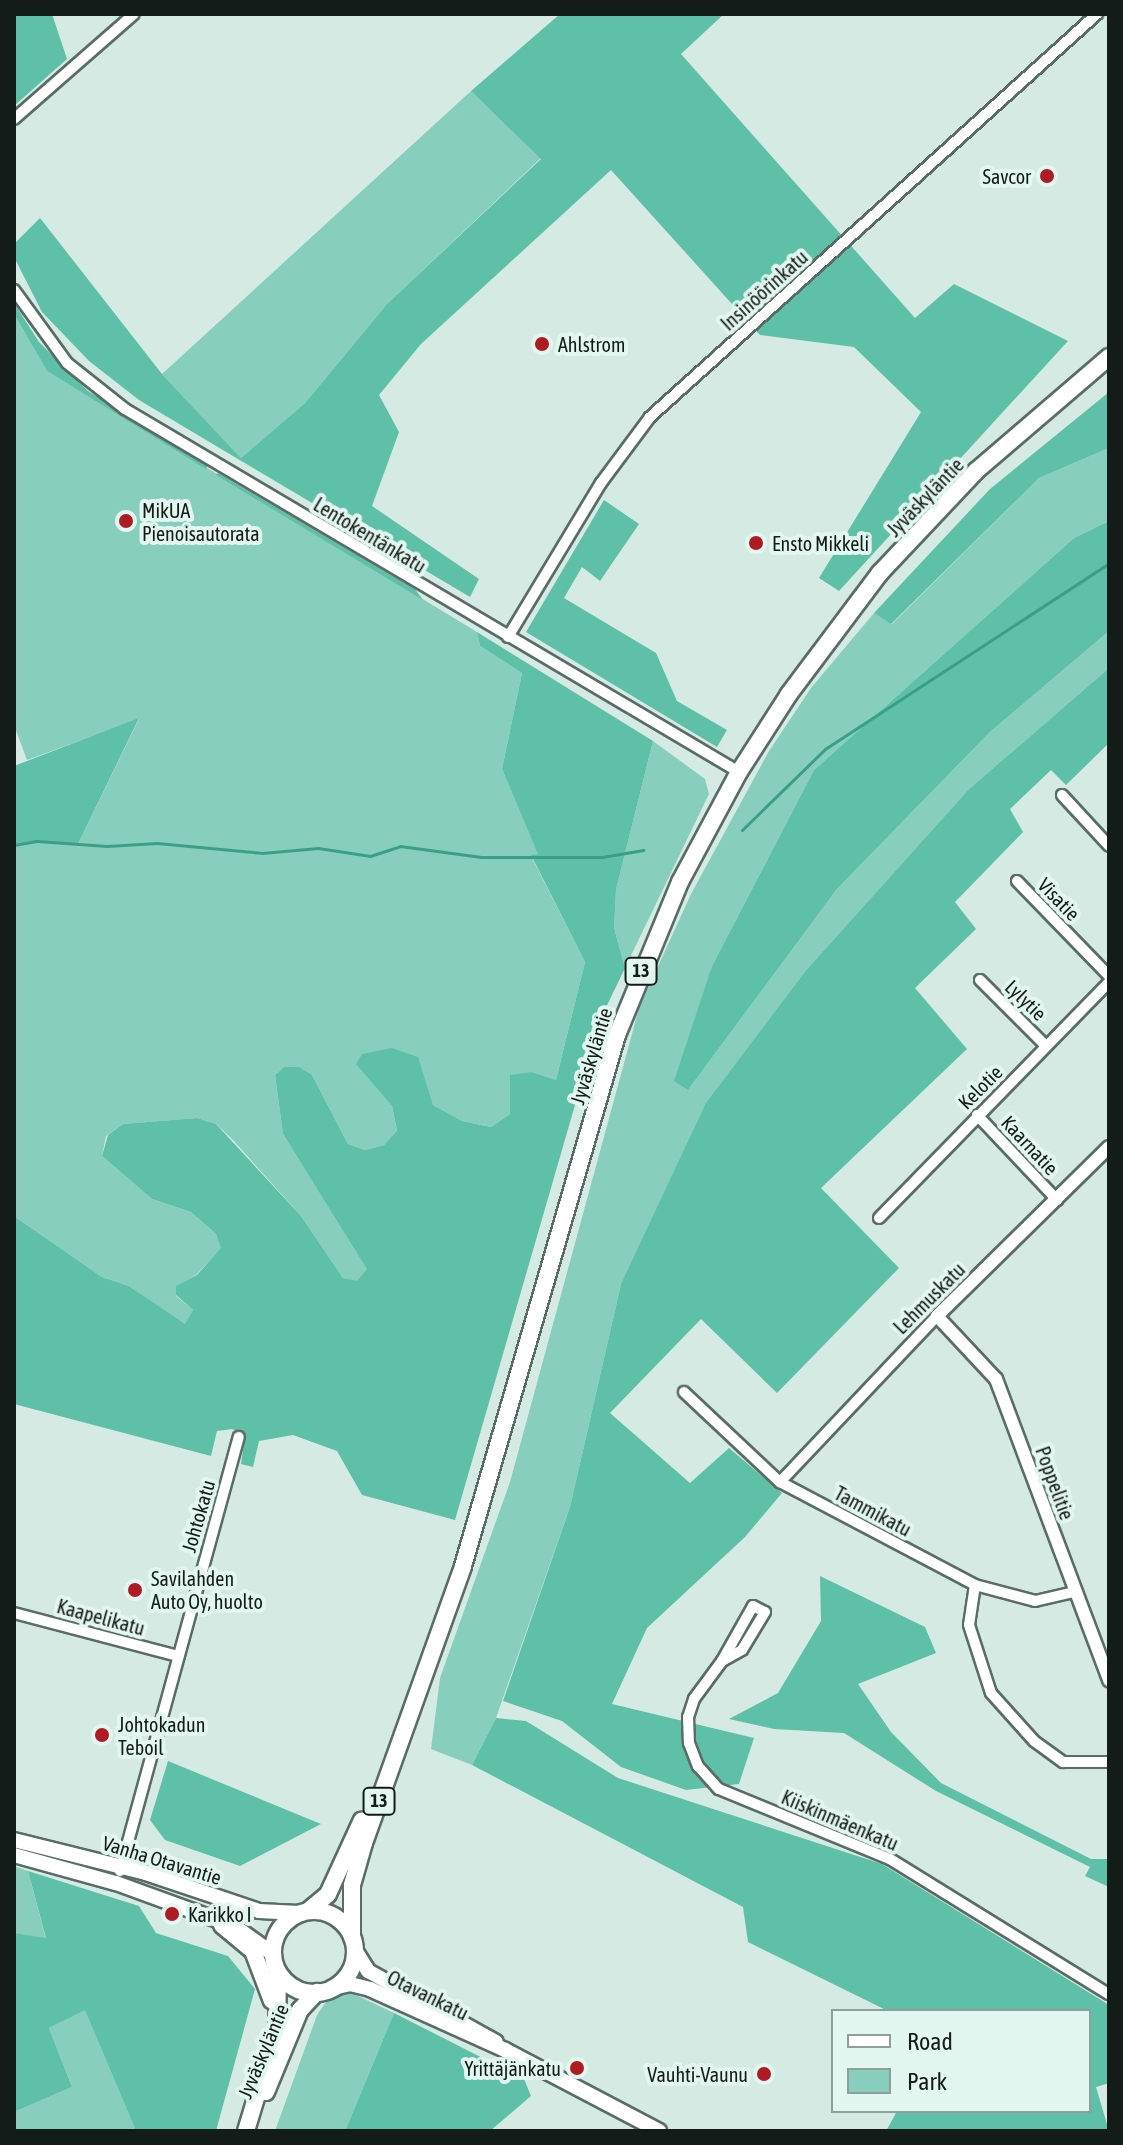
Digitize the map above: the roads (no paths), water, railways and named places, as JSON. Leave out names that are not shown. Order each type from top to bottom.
[{"type":"highway","name":"Jyväskyläntie","points":[[354,1943],[352,1885],[463,1566],[628,1001],[680,882],[739,772],[830,636],[918,529],[1109,357]]},
{"type":"highway","name":"Jyväskyläntie","points":[[303,1912],[324,1900],[338,1875],[408,1717]]},
{"type":"highway","points":[[303,1912],[333,1915],[354,1943]]},
{"type":"highway","name":"13","points":[[273,1954],[283,1929],[303,1912]]},
{"type":"highway","points":[[222,1925],[253,1951],[267,1978],[272,2043]]},
{"type":"highway","name":"13","points":[[325,1990],[349,1972],[354,1943]]},
{"type":"highway","points":[[273,1954],[278,1975],[296,1990],[325,1990]]},
{"type":"highway","name":"Jyväskyläntie","points":[[246,2131],[280,2014],[278,1975]]},
{"type":"highway","name":"Jyväskyläntie","points":[[253,2131],[288,2036],[325,1990]]},
{"type":"main road","name":"Vanha Otavantie","points":[[14,1840],[122,1866],[259,1911],[303,1912]]},
{"type":"main road","name":"Vanha Otavantie","points":[[14,1855],[116,1883],[254,1935],[273,1954]]},
{"type":"main road","name":"Otavankatu","points":[[354,1943],[368,1971],[488,2035],[505,2050]]},
{"type":"main road","name":"Otavankatu","points":[[325,1990],[350,1984],[370,1989],[505,2050],[657,2131]]},
{"type":"street","points":[[14,119],[134,14]]},
{"type":"street","name":"Insinöörinkatu","points":[[508,637],[607,473],[650,417],[1097,14]]},
{"type":"street","name":"Lentokentänkatu","points":[[14,290],[67,363],[113,401],[739,772]]},
{"type":"street","points":[[1062,795],[1109,846]]},
{"type":"street","name":"Visatie","points":[[1017,881],[1109,976]]},
{"type":"street","name":"Lylytie","points":[[980,980],[1046,1046]]},
{"type":"street","name":"Kelotie","points":[[879,1218],[1109,982]]},
{"type":"street","name":"Kaarnatie","points":[[977,1115],[1057,1200]]},
{"type":"street","name":"Lehmuskatu","points":[[780,1482],[937,1316],[1109,1147]]},
{"type":"street","name":"Poppelitie","points":[[937,1316],[996,1379],[1109,1680]]},
{"type":"street","name":"Tammikatu","points":[[684,1392],[780,1482],[975,1585],[1035,1601],[1074,1592]]},
{"type":"street","name":"Johtokatu","points":[[116,1883],[239,1437]]},
{"type":"street","points":[[975,1585],[969,1625],[991,1693],[1034,1741],[1063,1762],[1109,1762]]},
{"type":"street","name":"Kiiskinmäenkatu","points":[[722,1661],[742,1650],[765,1612],[753,1606],[722,1661],[694,1699],[688,1717],[689,1743],[698,1766],[719,1789],[890,1859],[1109,1994]]},
{"type":"street","name":"Kaapelikatu","points":[[14,1613],[178,1656]]},
{"type":"waterway","points":[[742,830],[825,749],[1109,563]]},
{"type":"waterway","points":[[14,845],[37,841],[107,846],[157,843],[262,853],[318,848],[370,856],[400,846],[481,857],[602,857],[643,850]]},
{"type":"place","name":"Savcor","points":[[1047,176]]},
{"type":"place","name":"Ahlstrom","points":[[542,344]]},
{"type":"place","name":"MikUA Pienoisautorata","points":[[126,521]]},
{"type":"place","name":"Ensto Mikkeli","points":[[756,543]]},
{"type":"place","name":"Savilahden Auto Oy, huolto","points":[[135,1590]]},
{"type":"place","name":"Johtokadun Teboil","points":[[102,1735]]},
{"type":"place","name":"Karikko I","points":[[172,1914]]},
{"type":"place","name":"Yrittäjänkatu","points":[[577,2068]]},
{"type":"place","name":"Vauhti-Vaunu","points":[[764,2074]]}]
